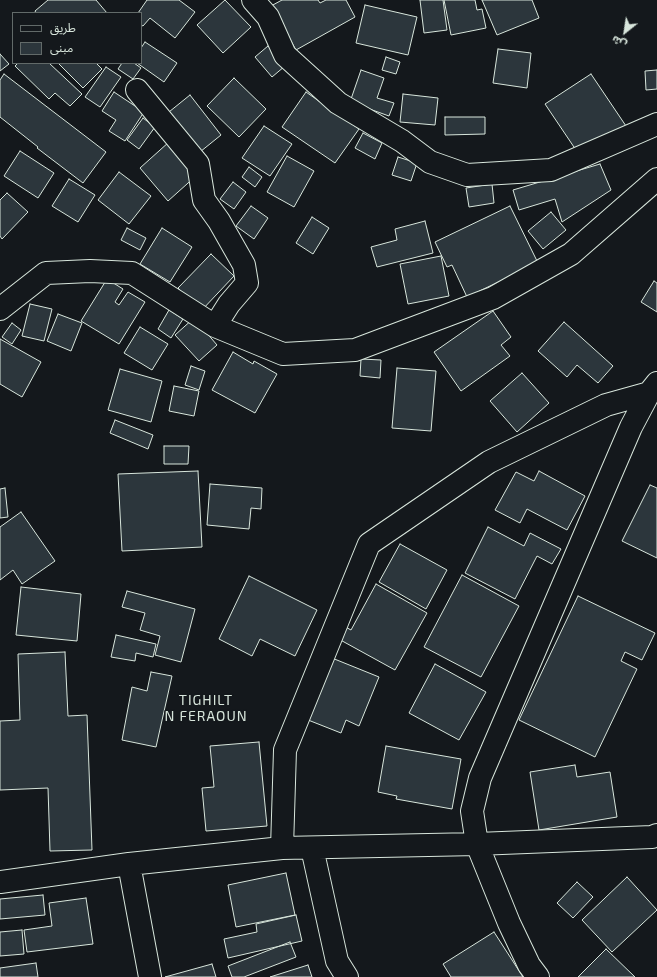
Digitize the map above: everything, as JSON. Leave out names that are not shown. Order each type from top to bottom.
[{"type":"street","points":[[253,0],[268,17],[285,55],[338,103],[402,141],[430,162],[467,175],[552,170],[657,124]]},
{"type":"street","points":[[137,90],[198,164],[204,200],[219,221],[244,264],[246,283],[229,304],[215,326]]},
{"type":"street","points":[[0,309],[46,273],[90,271],[132,273],[215,326],[283,354],[355,350],[493,298],[571,254],[657,179]]},
{"type":"street","points":[[538,977],[528,965],[477,844],[472,812],[480,778],[631,428],[653,388]]},
{"type":"street","points":[[282,848],[285,750],[369,544],[489,462],[606,405],[653,388]]},
{"type":"street","points":[[0,882],[129,864],[282,848],[477,844],[644,837],[657,835]]},
{"type":"street","points":[[312,848],[336,961],[346,977]]},
{"type":"street","points":[[129,864],[150,977]]},
{"type":"building","points":[[48,0],[96,0],[106,12],[36,12]]},
{"type":"building","points":[[147,0],[179,0],[195,12],[175,38],[150,18],[142,26],[142,12],[139,12]]},
{"type":"building","points":[[225,0],[251,27],[223,53],[197,25]]},
{"type":"building","points":[[282,0],[318,0],[320,3],[326,0],[346,0],[355,17],[296,50],[271,6]]},
{"type":"building","points":[[420,0],[443,0],[447,30],[424,33]]},
{"type":"building","points":[[444,0],[475,0],[477,10],[482,9],[486,28],[451,35]]},
{"type":"building","points":[[482,0],[532,0],[539,18],[497,35]]},
{"type":"building","points":[[365,5],[417,17],[408,55],[356,43]]},
{"type":"building","points":[[145,42],[177,63],[164,82],[138,64],[142,64],[142,46]]},
{"type":"building","points":[[268,46],[285,66],[272,77],[255,57]]},
{"type":"building","points":[[498,49],[531,53],[527,88],[493,83]]},
{"type":"building","points":[[0,54],[9,64],[0,71]]},
{"type":"building","points":[[386,57],[400,62],[396,74],[382,70]]},
{"type":"building","points":[[17,64],[50,64],[82,94],[70,106],[55,93],[49,99],[15,66]]},
{"type":"building","points":[[59,64],[97,64],[102,69],[83,88]]},
{"type":"building","points":[[121,64],[135,64],[141,68],[133,79],[118,69]]},
{"type":"building","points":[[106,67],[121,77],[100,107],[85,97]]},
{"type":"building","points":[[361,70],[384,78],[377,98],[394,103],[389,116],[350,102]]},
{"type":"building","points":[[657,70],[657,89],[646,90],[645,71]]},
{"type":"building","points":[[4,74],[106,152],[83,183],[37,148],[38,147],[0,117],[0,80]]},
{"type":"building","points":[[591,74],[626,126],[580,156],[545,104]]},
{"type":"building","points":[[234,78],[266,109],[239,137],[207,106]]},
{"type":"building","points":[[114,92],[144,112],[125,141],[109,131],[116,120],[102,111]]},
{"type":"building","points":[[306,92],[359,129],[335,163],[282,127]]},
{"type":"building","points":[[403,94],[438,98],[435,125],[400,122]]},
{"type":"building","points":[[190,95],[221,135],[195,156],[164,116]]},
{"type":"building","points":[[445,117],[485,117],[485,134],[445,135]]},
{"type":"building","points":[[143,118],[155,127],[139,149],[127,140]]},
{"type":"building","points":[[264,126],[292,144],[270,176],[242,158]]},
{"type":"building","points":[[363,133],[382,143],[375,159],[355,148]]},
{"type":"building","points":[[169,142],[197,175],[168,201],[140,168]]},
{"type":"building","points":[[20,151],[54,173],[38,198],[4,176]]},
{"type":"building","points":[[287,156],[314,171],[294,207],[267,192]]},
{"type":"building","points":[[398,157],[417,163],[411,181],[392,175]]},
{"type":"building","points":[[600,164],[611,190],[562,222],[555,199],[519,210],[513,190]]},
{"type":"building","points":[[249,167],[262,177],[255,187],[242,177]]},
{"type":"building","points":[[119,172],[151,196],[129,224],[98,200]]},
{"type":"building","points":[[69,179],[95,195],[78,222],[52,206]]},
{"type":"building","points":[[233,182],[246,192],[234,209],[220,199]]},
{"type":"building","points":[[492,184],[494,203],[469,207],[466,188]]},
{"type":"building","points":[[7,193],[28,212],[2,239],[0,236],[0,200]]},
{"type":"building","points":[[251,206],[268,218],[254,239],[236,226]]},
{"type":"building","points":[[510,206],[538,263],[467,297],[452,265],[447,267],[435,242]]},
{"type":"building","points":[[551,212],[566,230],[543,249],[528,231]]},
{"type":"building","points":[[312,217],[329,228],[313,254],[296,243]]},
{"type":"building","points":[[425,221],[433,253],[377,267],[371,247],[397,240],[395,229]]},
{"type":"building","points":[[127,228],[146,238],[140,250],[121,240]]},
{"type":"building","points":[[162,228],[192,247],[170,282],[140,264]]},
{"type":"building","points":[[211,254],[234,276],[201,311],[178,288]]},
{"type":"building","points":[[441,256],[449,296],[408,304],[400,264]]},
{"type":"building","points":[[107,279],[123,289],[115,302],[119,305],[128,292],[145,302],[119,344],[81,321]]},
{"type":"building","points":[[654,281],[657,283],[657,312],[641,302]]},
{"type":"building","points":[[30,304],[52,309],[44,341],[22,336]]},
{"type":"building","points":[[169,310],[183,319],[171,338],[158,329]]},
{"type":"building","points":[[493,311],[511,337],[501,345],[510,356],[461,391],[434,352]]},
{"type":"building","points":[[58,314],[82,323],[71,351],[47,341]]},
{"type":"building","points":[[194,318],[217,345],[199,361],[175,335]]},
{"type":"building","points":[[564,322],[613,366],[598,383],[577,365],[567,377],[538,351]]},
{"type":"building","points":[[12,323],[21,330],[12,344],[2,337]]},
{"type":"building","points":[[140,327],[168,344],[152,370],[124,353]]},
{"type":"building","points":[[0,339],[41,362],[22,397],[0,384]]},
{"type":"building","points":[[233,352],[253,364],[254,361],[277,374],[255,413],[212,390]]},
{"type":"building","points":[[361,359],[381,360],[380,378],[360,376]]},
{"type":"building","points":[[191,366],[205,371],[199,390],[185,385]]},
{"type":"building","points":[[397,368],[436,371],[431,431],[392,428]]},
{"type":"building","points":[[120,369],[162,381],[151,422],[108,410]]},
{"type":"building","points":[[522,373],[549,403],[517,432],[490,401]]},
{"type":"building","points":[[174,386],[199,391],[194,416],[169,411]]},
{"type":"building","points":[[115,420],[153,435],[148,449],[110,433]]},
{"type":"building","points":[[164,446],[189,446],[188,464],[164,464]]},
{"type":"building","points":[[198,471],[202,547],[122,551],[118,474]]},
{"type":"building","points":[[539,471],[585,496],[567,530],[527,509],[520,523],[495,510],[516,472],[534,481]]},
{"type":"building","points":[[210,484],[262,488],[261,509],[251,508],[249,529],[207,525]]},
{"type":"building","points":[[650,485],[657,488],[657,558],[622,541]]},
{"type":"building","points":[[5,488],[8,517],[0,518],[0,489]]},
{"type":"building","points":[[21,512],[55,561],[22,584],[13,570],[0,580],[0,527]]},
{"type":"building","points":[[488,527],[524,546],[530,533],[561,549],[552,564],[537,556],[515,599],[465,573]]},
{"type":"building","points":[[400,544],[447,570],[426,609],[379,582]]},
{"type":"building","points":[[462,575],[519,606],[481,677],[424,647]]},
{"type":"building","points":[[249,576],[317,610],[295,656],[260,639],[252,656],[219,639]]},
{"type":"building","points":[[376,584],[427,613],[395,670],[335,637],[342,625],[351,630]]},
{"type":"building","points":[[21,587],[81,594],[77,641],[16,635]]},
{"type":"building","points":[[127,591],[195,609],[181,662],[155,655],[160,636],[140,630],[145,613],[122,607]]},
{"type":"building","points":[[578,596],[655,633],[642,660],[625,652],[621,661],[637,669],[595,757],[519,720]]},
{"type":"building","points":[[116,635],[156,644],[153,657],[136,653],[135,661],[111,657]]},
{"type":"building","points":[[65,652],[68,716],[87,715],[92,850],[50,851],[48,788],[0,790],[0,721],[20,720],[18,654]]},
{"type":"building","points":[[327,656],[379,677],[359,726],[346,720],[341,733],[303,718]]},
{"type":"building","points":[[435,664],[486,692],[459,740],[409,713]]},
{"type":"building","points":[[151,672],[172,676],[156,747],[122,740],[132,687],[147,691]]},
{"type":"building","points":[[259,742],[267,826],[206,831],[202,788],[214,787],[210,746]]},
{"type":"building","points":[[386,746],[461,759],[452,809],[396,799],[397,796],[378,792]]},
{"type":"building","points":[[575,765],[577,777],[610,772],[617,817],[539,830],[530,772]]},
{"type":"building","points":[[286,873],[295,915],[236,927],[228,885]]},
{"type":"building","points":[[627,877],[657,910],[612,952],[582,920]]},
{"type":"building","points":[[577,882],[593,897],[573,918],[557,903]]},
{"type":"building","points":[[43,895],[45,915],[0,919],[0,899]]},
{"type":"building","points":[[86,898],[93,944],[27,952],[24,930],[52,926],[49,903]]},
{"type":"building","points":[[296,915],[302,941],[228,958],[224,939],[257,932],[256,924]]},
{"type":"building","points":[[22,930],[24,954],[0,956],[0,932]]},
{"type":"building","points":[[494,932],[523,977],[451,977],[443,964]]},
{"type":"building","points":[[290,942],[296,957],[244,977],[232,977],[228,966]]},
{"type":"building","points":[[606,949],[635,977],[578,977]]},
{"type":"building","points":[[36,963],[38,977],[0,977],[0,968]]},
{"type":"building","points":[[212,964],[216,977],[165,977]]},
{"type":"building","points":[[308,965],[312,977],[270,977]]},
{"type":"district","name":"TIGHILT N FERAOUN","points":[[206,708]]}]
